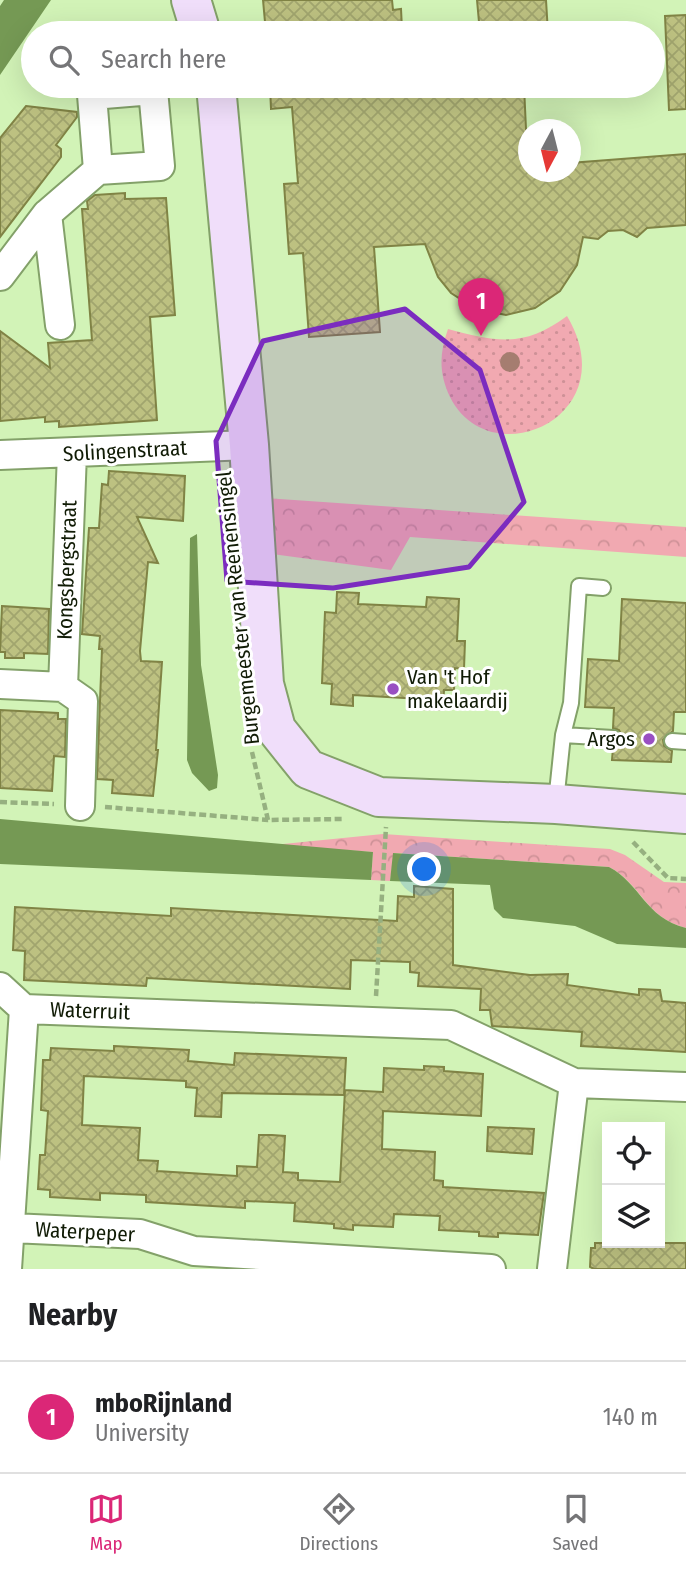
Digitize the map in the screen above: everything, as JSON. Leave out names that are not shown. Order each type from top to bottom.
[{"type":"main road","points":[[191,0],[197,21]]},
{"type":"main road","points":[[213,0],[214,21]]},
{"type":"main road","name":"Burgemeester van Reenensingel","points":[[217,98],[249,444],[264,684],[276,729],[308,769],[379,797],[556,804],[686,814]]},
{"type":"main road","name":"Burgemeester van Reenensingel","points":[[605,807],[686,794]]},
{"type":"street","points":[[0,276],[47,214],[98,170]]},
{"type":"street","points":[[47,214],[60,325]]},
{"type":"street","name":"Solingenstraat","points":[[0,456],[249,444]]},
{"type":"street","name":"Kongsbergstraat","points":[[63,687],[72,453]]},
{"type":"street","points":[[0,684],[63,687],[83,701],[80,806]]},
{"type":"street","points":[[0,987],[24,1009]]},
{"type":"street","name":"Waterruit","points":[[8,1269],[24,1009],[450,1025],[574,1083]]},
{"type":"street","points":[[552,1269],[574,1083],[686,1087]]},
{"type":"street","name":"Waterpeper","points":[[12,1228],[140,1234],[194,1251],[491,1269]]},
{"type":"lane","points":[[556,804],[570,703],[579,586],[603,588]]},
{"type":"lane","points":[[564,735],[613,738]]},
{"type":"path","name":"Burgemeester van Reenensingel","points":[[250,743],[268,820]]},
{"type":"path","points":[[0,802],[268,820],[347,819]]},
{"type":"path","points":[[375,1021],[386,831]]},
{"type":"path","points":[[629,838],[668,878],[686,879]]},
{"type":"highlighted area","points":[[405,309],[480,370],[524,502],[469,567],[333,588],[227,581],[216,441],[263,341]]},
{"type":"green space","points":[[567,316],[581,352],[580,383],[567,407],[546,424],[520,433],[494,432],[469,421],[450,397],[442,372],[443,347],[448,329],[496,339],[523,338],[552,326]]},
{"type":"green space","points":[[265,498],[686,527],[686,557],[410,537],[391,570],[272,554]]},
{"type":"green space","points":[[383,834],[610,849],[625,855],[664,882],[686,883],[686,928],[661,916],[629,882],[609,867],[394,853],[390,881],[371,880],[373,852],[273,845]]},
{"type":"shaded area","points":[[4,0],[51,0],[37,21],[21,21],[21,44],[0,75],[0,6]]},
{"type":"shaded area","points":[[197,534],[201,665],[218,775],[217,788],[209,791],[192,773],[187,760],[190,538]]},
{"type":"shaded area","points":[[0,819],[373,852],[371,880],[0,864]]},
{"type":"shaded area","points":[[393,853],[609,867],[629,882],[661,916],[686,928],[686,948],[617,944],[575,926],[503,918],[494,909],[490,885],[390,881]]},
{"type":"building","points":[[263,0],[392,0],[393,10],[401,9],[402,21],[265,21]]},
{"type":"building","points":[[477,0],[546,0],[547,21],[479,21]]},
{"type":"building","points":[[686,15],[686,109],[669,110],[665,16]]},
{"type":"building","points":[[271,98],[525,98],[526,119],[518,119],[518,182],[581,182],[581,162],[686,154],[686,225],[647,228],[637,237],[623,230],[608,231],[598,239],[583,237],[577,265],[560,291],[535,308],[506,315],[476,309],[451,293],[438,277],[425,244],[374,247],[380,332],[309,337],[303,253],[289,254],[284,184],[298,183],[292,107],[271,109]]},
{"type":"building","points":[[26,106],[77,112],[77,117],[56,145],[61,149],[61,157],[0,237],[0,138]]},
{"type":"building","points":[[125,193],[125,199],[166,198],[175,315],[150,317],[157,420],[59,427],[59,421],[45,422],[45,417],[0,421],[0,331],[50,368],[48,343],[92,340],[82,209],[88,209],[87,201],[95,195]]},
{"type":"building","points":[[109,471],[185,476],[183,521],[137,517],[158,563],[148,562],[140,651],[141,661],[162,662],[153,796],[112,793],[113,780],[97,779],[102,649],[99,649],[100,636],[82,634],[89,528],[99,528],[102,484],[108,485]]},
{"type":"building","points":[[337,592],[359,593],[358,604],[426,607],[427,597],[459,599],[457,641],[465,641],[464,669],[455,668],[454,690],[444,690],[443,710],[421,709],[421,699],[353,695],[353,706],[331,704],[332,684],[322,683],[325,612],[336,613]]},
{"type":"building","points":[[622,599],[686,603],[686,712],[674,712],[673,731],[663,740],[664,746],[672,751],[671,762],[612,760],[613,748],[621,744],[623,738],[619,730],[613,728],[614,708],[585,707],[588,659],[619,661]]},
{"type":"building","points":[[2,606],[49,609],[48,654],[24,653],[24,658],[5,658],[5,652],[0,652]]},
{"type":"building","points":[[0,710],[58,713],[58,719],[66,719],[65,757],[54,756],[52,791],[0,788]]},
{"type":"building","points":[[414,886],[453,889],[453,965],[530,975],[568,974],[567,985],[639,995],[639,989],[660,990],[662,1001],[686,1003],[686,1052],[581,1046],[582,1032],[492,1026],[490,1010],[480,1010],[481,989],[418,986],[419,973],[410,972],[410,962],[351,960],[350,989],[147,978],[146,986],[24,980],[25,951],[13,950],[15,907],[171,916],[171,908],[397,921],[398,896],[414,897]]},
{"type":"building","points":[[114,1046],[189,1050],[188,1061],[234,1065],[235,1053],[346,1058],[344,1095],[222,1093],[221,1117],[195,1116],[197,1088],[186,1087],[186,1081],[84,1076],[82,1125],[140,1128],[138,1160],[158,1161],[157,1171],[237,1176],[237,1166],[257,1167],[259,1135],[272,1135],[285,1136],[283,1172],[298,1173],[298,1180],[340,1182],[345,1090],[383,1092],[384,1068],[424,1070],[424,1066],[444,1067],[444,1071],[483,1074],[481,1116],[383,1111],[382,1149],[435,1152],[434,1180],[443,1181],[443,1187],[544,1193],[538,1235],[498,1233],[498,1237],[479,1236],[479,1232],[439,1230],[440,1216],[394,1214],[393,1227],[353,1225],[353,1230],[334,1228],[334,1224],[294,1221],[295,1203],[245,1201],[245,1208],[146,1202],[146,1195],[100,1193],[100,1200],[50,1197],[50,1190],[38,1189],[40,1155],[45,1155],[48,1111],[41,1110],[43,1060],[50,1060],[51,1048],[114,1051]]},
{"type":"building","points":[[488,1127],[534,1129],[532,1154],[487,1151]]},
{"type":"building","points":[[595,1243],[602,1243],[602,1248],[665,1248],[665,1243],[686,1243],[686,1269],[594,1269],[590,1267],[591,1248],[595,1248]]},
{"type":"place","name":"mboRijnland","points":[[481,336]]},
{"type":"place","name":"Van 't Hof makelaardij","points":[[393,689]]},
{"type":"place","name":"Argos","points":[[649,739]]}]
